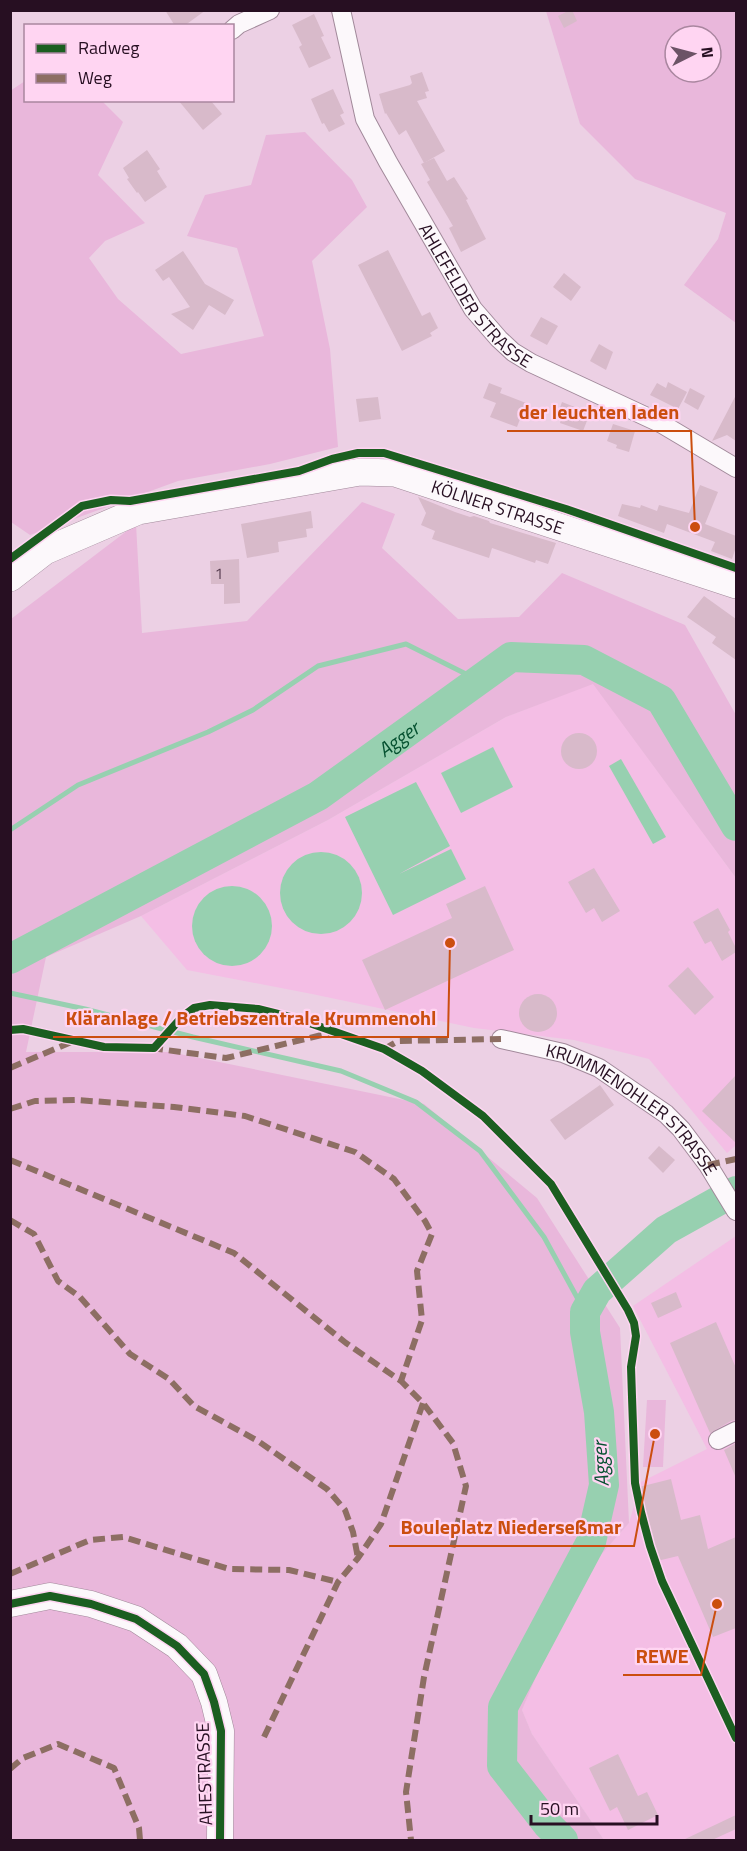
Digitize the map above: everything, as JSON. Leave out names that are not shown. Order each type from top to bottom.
[{"type":"main road","name":"KÖLNER STRASSE","points":[[10,578],[45,551],[138,512],[360,472],[395,473],[736,585]]},
{"type":"main road","name":"AHESTRASSE","points":[[10,1604],[50,1596],[91,1604],[136,1619],[177,1646],[204,1674],[221,1731],[220,1840]]},
{"type":"street","points":[[224,24],[244,10]]},
{"type":"street","points":[[234,28],[270,10]]},
{"type":"street","name":"AHLEFELDER STRASSE","points":[[340,10],[365,119],[472,309],[513,352],[531,363],[662,424],[736,468]]},
{"type":"street","name":"KRUMMENOHLER STRASSE","points":[[501,1039],[563,1053],[599,1068],[666,1114],[681,1129],[712,1171],[736,1211]]},
{"type":"street","points":[[718,1440],[736,1431]]},
{"type":"shaded area","points":[[546,11],[736,11],[736,323],[684,285],[718,239],[726,213],[635,179],[580,124]]},
{"type":"shaded area","points":[[24,82],[24,102],[103,102],[123,122],[98,175],[145,223],[105,241],[89,258],[118,299],[181,354],[264,336],[237,248],[187,236],[205,195],[251,185],[266,135],[305,132],[352,180],[367,207],[312,261],[330,349],[338,447],[270,464],[178,481],[30,535],[11,522],[10,91]]},
{"type":"shaded area","points":[[362,502],[395,514],[382,548],[458,619],[519,617],[562,573],[685,625],[736,715],[736,878],[593,684],[506,717],[328,820],[141,916],[46,957],[26,1052],[170,1052],[424,1104],[537,1198],[620,1328],[629,1523],[592,1565],[566,1606],[522,1710],[532,1734],[604,1840],[11,1840],[11,619],[136,524],[142,633],[247,621]]},
{"type":"shaded area","points":[[593,683],[736,878],[736,1145],[727,1153],[649,1059],[574,1040],[474,1028],[187,970],[141,916],[328,820],[506,717]]},
{"type":"shaded area","points":[[493,747],[513,787],[461,813],[441,773]]},
{"type":"shaded area","points":[[621,759],[666,837],[653,844],[609,766]]},
{"type":"shaded area","points":[[416,782],[450,846],[399,874],[451,849],[466,879],[393,915],[345,817]]},
{"type":"shaded area","points":[[321,852],[344,859],[350,864],[355,870],[362,893],[355,916],[350,922],[344,927],[321,934],[298,927],[292,922],[287,916],[280,893],[287,870],[292,864],[298,859]]},
{"type":"shaded area","points":[[232,886],[247,889],[260,898],[269,911],[272,926],[269,941],[260,954],[247,963],[232,966],[217,963],[204,954],[195,941],[192,926],[195,911],[204,898],[217,889]]},
{"type":"shaded area","points":[[736,1236],[736,1840],[604,1840],[532,1734],[522,1710],[566,1606],[592,1565],[629,1523],[641,1482],[707,1449],[633,1306]]},
{"type":"shaded area","points":[[647,1400],[666,1400],[663,1467],[643,1467]]},
{"type":"building","points":[[165,10],[206,10],[187,24],[174,24]]},
{"type":"building","points":[[570,10],[577,21],[564,28],[558,16]]},
{"type":"building","points":[[314,14],[331,58],[309,68],[299,47],[302,45],[292,25]]},
{"type":"building","points":[[422,72],[429,91],[425,92],[427,98],[417,101],[445,151],[424,163],[406,130],[399,135],[385,114],[379,94],[410,85],[412,83],[410,76]]},
{"type":"building","points":[[333,89],[344,113],[340,115],[345,124],[329,132],[324,123],[322,124],[311,99]]},
{"type":"building","points":[[180,102],[212,102],[222,114],[203,130]]},
{"type":"building","points":[[147,150],[160,169],[157,171],[167,187],[145,202],[127,179],[129,178],[123,168]]},
{"type":"building","points":[[434,158],[447,181],[454,177],[468,199],[466,200],[486,239],[461,252],[449,228],[453,226],[427,182],[430,180],[421,164]]},
{"type":"building","points":[[388,250],[422,316],[430,312],[438,328],[430,333],[432,336],[402,351],[358,265]]},
{"type":"building","points":[[183,251],[205,284],[234,300],[225,315],[209,305],[193,330],[171,314],[190,307],[169,277],[163,281],[155,270]]},
{"type":"building","points":[[564,273],[581,287],[571,301],[553,287]]},
{"type":"building","points":[[541,317],[558,326],[547,345],[530,336]]},
{"type":"building","points":[[599,344],[613,352],[606,370],[590,361]]},
{"type":"building","points":[[668,382],[687,392],[678,409],[650,395],[657,383],[666,388]]},
{"type":"building","points":[[489,383],[502,388],[500,393],[526,403],[517,427],[490,417],[496,403],[483,398]]},
{"type":"building","points":[[690,388],[705,396],[698,410],[684,402]]},
{"type":"building","points":[[736,395],[736,441],[727,435],[712,441]]},
{"type":"building","points":[[378,397],[381,419],[359,422],[356,399]]},
{"type":"building","points":[[562,402],[590,413],[583,431],[560,423],[561,420],[556,419]]},
{"type":"building","points":[[613,424],[635,431],[629,452],[616,448],[617,445],[607,441]]},
{"type":"building","points":[[700,485],[718,492],[705,524],[736,536],[736,547],[732,559],[711,551],[715,542],[667,524],[664,533],[618,516],[622,504],[640,508],[641,505],[657,511],[659,505],[689,513]]},
{"type":"building","points":[[418,497],[470,517],[474,516],[556,543],[548,564],[536,560],[535,563],[492,548],[489,558],[432,539],[435,531],[421,525],[426,513]]},
{"type":"building","points":[[311,511],[313,528],[306,529],[307,537],[278,542],[279,552],[247,558],[241,524]]},
{"type":"building","points":[[239,559],[240,603],[224,604],[224,584],[211,584],[210,561]]},
{"type":"building","points":[[704,596],[736,619],[736,660],[712,643],[716,637],[687,617]]},
{"type":"building","points":[[579,733],[592,738],[597,751],[592,764],[579,769],[566,764],[561,751],[566,738]]},
{"type":"building","points":[[594,868],[620,911],[602,922],[594,908],[586,913],[568,882]]},
{"type":"building","points":[[485,886],[514,950],[385,1010],[362,960],[452,918],[446,904]]},
{"type":"building","points":[[718,908],[730,930],[728,932],[736,948],[736,952],[722,961],[711,941],[705,944],[693,922]]},
{"type":"building","points":[[688,967],[714,997],[695,1015],[668,986]]},
{"type":"building","points":[[538,994],[551,1000],[557,1013],[551,1026],[538,1032],[525,1026],[519,1013],[525,1000]]},
{"type":"building","points":[[736,1075],[736,1143],[702,1111]]},
{"type":"building","points":[[600,1085],[614,1105],[565,1140],[550,1120]]},
{"type":"building","points":[[659,1146],[675,1160],[663,1173],[648,1158]]},
{"type":"building","points":[[676,1292],[682,1307],[658,1318],[651,1303]]},
{"type":"building","points":[[716,1322],[736,1368],[736,1420],[710,1433],[670,1343]]},
{"type":"building","points":[[736,1443],[736,1478],[724,1450]]},
{"type":"building","points":[[671,1479],[681,1520],[700,1515],[708,1549],[736,1537],[736,1628],[713,1637],[678,1556],[657,1561],[639,1487]]},
{"type":"building","points":[[618,1754],[638,1796],[647,1792],[658,1815],[628,1830],[617,1807],[610,1811],[589,1768]]},
{"type":"building","points":[[736,1815],[736,1829],[712,1840],[683,1840]]},
{"type":"waterway","points":[[10,830],[78,785],[208,732],[253,710],[318,666],[406,644],[478,680]]},
{"type":"waterway","name":"Agger","points":[[10,959],[318,796],[511,657],[584,660],[661,700],[736,826]]},
{"type":"waterway","points":[[10,993],[341,1071],[416,1102],[480,1151],[544,1237],[585,1312]]},
{"type":"waterway","name":"Agger","points":[[563,1840],[548,1825],[502,1766],[503,1707],[591,1542],[604,1485],[599,1412],[585,1332],[585,1312],[597,1291],[666,1230],[736,1191]]},
{"type":"marked path","points":[[151,1048],[226,1058],[330,1033]]},
{"type":"marked path","points":[[384,1049],[398,1041],[501,1039]]},
{"type":"marked path","points":[[10,1068],[74,1041]]},
{"type":"marked path","points":[[10,1109],[35,1101],[77,1100],[174,1107],[245,1116],[355,1152],[394,1179],[432,1234],[417,1271],[422,1320],[401,1381]]},
{"type":"marked path","points":[[708,1165],[736,1159]]},
{"type":"marked path","points":[[10,1160],[234,1253],[346,1343],[401,1381],[423,1403],[453,1443],[466,1486],[424,1677],[406,1792],[411,1840]]},
{"type":"marked path","points":[[10,1220],[34,1234],[58,1281],[80,1297],[130,1354],[169,1379],[194,1406],[258,1441],[327,1489],[345,1510],[353,1532],[358,1558]]},
{"type":"marked path","points":[[264,1737],[338,1582],[381,1524],[423,1403]]},
{"type":"marked path","points":[[10,1574],[90,1540],[123,1537],[229,1569],[289,1570],[338,1582]]},
{"type":"marked path","points":[[10,1769],[23,1758],[58,1744],[114,1768],[139,1828],[140,1840]]},
{"type":"cycle path","points":[[10,559],[82,506],[111,500],[130,501],[299,471],[332,459],[358,453],[384,453],[566,509],[736,568]]},
{"type":"cycle path","points":[[10,1030],[23,1029],[104,1047],[154,1048],[182,1017],[194,1008],[210,1005],[258,1009],[298,1019],[384,1049],[422,1071],[483,1116],[551,1184],[634,1323],[636,1336],[631,1367],[635,1483],[641,1512],[662,1581],[736,1738]]},
{"type":"cycle path","points":[[10,1604],[50,1596],[91,1604],[136,1619],[177,1646],[204,1674],[221,1731],[220,1840]]},
{"type":"place","name":"der leuchten laden","points":[[695,527]]},
{"type":"place","name":"Kläranlage / Betriebszentrale Krummenohl","points":[[450,943]]},
{"type":"place","name":"Bouleplatz Niederseßmar","points":[[655,1434]]},
{"type":"place","name":"REWE","points":[[717,1604]]}]
